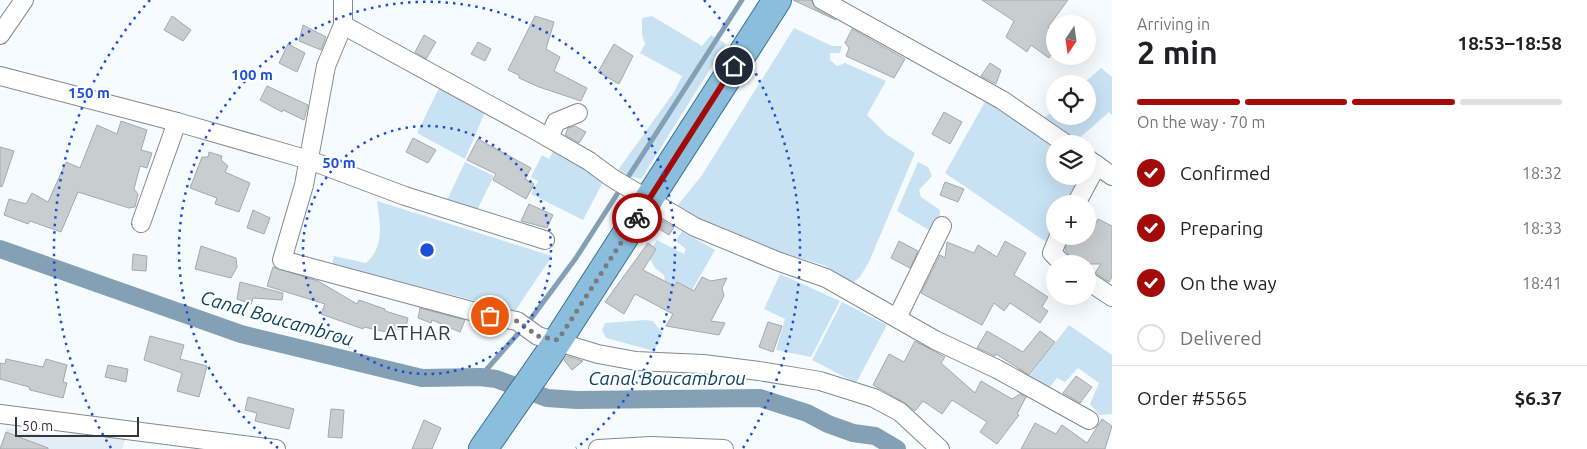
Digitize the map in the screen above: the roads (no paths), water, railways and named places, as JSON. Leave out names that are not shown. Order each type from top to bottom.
[{"type":"main road","points":[[490,440],[640,195],[777,0]]},
{"type":"street","points":[[0,35],[24,0]]},
{"type":"street","points":[[343,0],[343,26],[326,66],[304,185],[282,260],[490,316],[517,321],[548,343],[636,361],[703,364],[792,375],[820,381],[874,398],[900,412],[940,449]]},
{"type":"street","points":[[822,0],[1002,100],[1053,135]]},
{"type":"street","points":[[343,26],[549,138],[589,161],[640,195],[695,226],[777,261],[826,278],[934,340],[997,369],[1089,420]]},
{"type":"street","points":[[0,76],[177,122],[309,160],[405,196],[545,240]]},
{"type":"street","points":[[549,138],[556,122],[578,113]]},
{"type":"street","points":[[142,223],[177,122]]},
{"type":"street","points":[[1096,165],[1112,176]]},
{"type":"street","points":[[897,318],[942,226]]},
{"type":"street","points":[[1096,286],[1112,297]]},
{"type":"street","points":[[0,414],[276,449]]},
{"type":"street","points":[[598,449],[651,446],[724,449]]},
{"type":"waterway","points":[[480,377],[530,320],[576,258],[742,0]]},
{"type":"waterway","name":"Canal Boucambrou","points":[[0,249],[241,334],[422,378],[480,377],[496,379],[547,398],[577,400],[760,398],[807,413],[828,424],[853,433],[875,436],[897,449]]},
{"type":"district","name":"LATHAR","points":[[412,333]]}]
